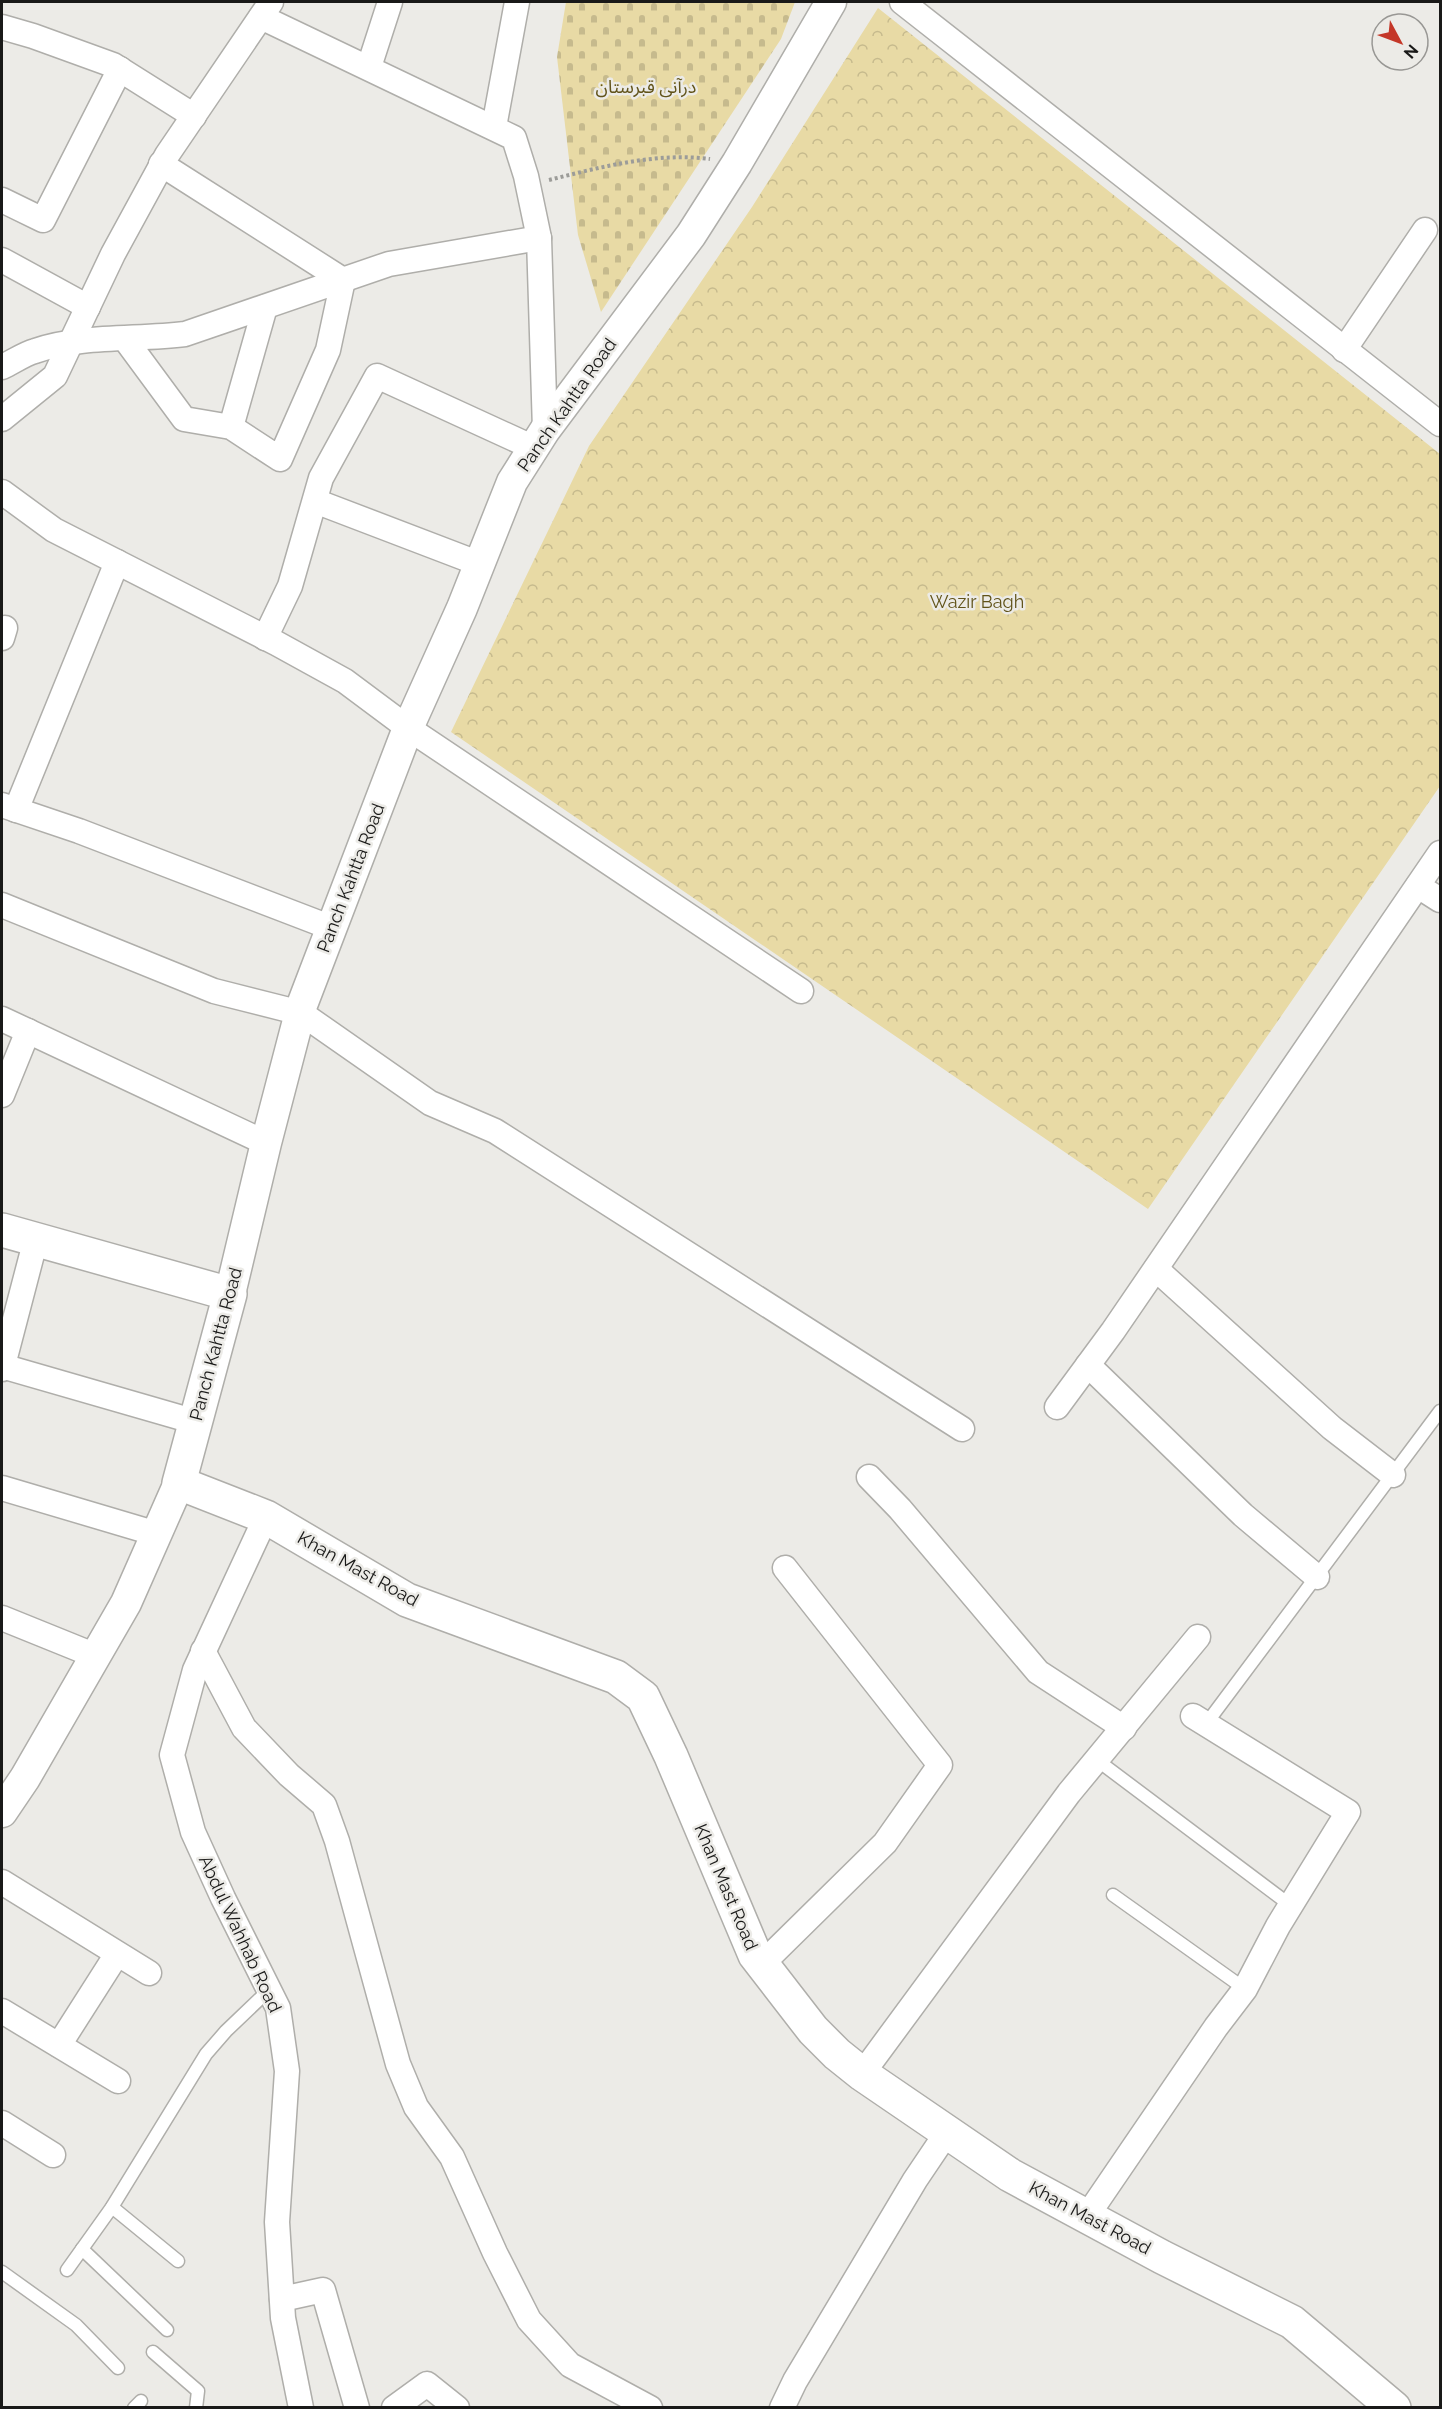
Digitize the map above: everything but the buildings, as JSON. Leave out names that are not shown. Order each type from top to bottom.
[{"type":"main road","points":[[2,1230],[230,1294]]},
{"type":"main road","name":"Panch Kahtta Road","points":[[179,1483],[230,1294]]},
{"type":"main road","name":"Khan Mast Road","points":[[179,1483],[266,1517],[407,1600],[616,1677],[643,1697],[755,1955],[813,2030],[862,2074],[1010,2175],[1162,2257],[1292,2322],[1394,2408]]},
{"type":"street","points":[[369,67],[390,2]]},
{"type":"street","points":[[494,127],[514,2]]},
{"type":"street","name":"Panch Kahtta Road","points":[[230,1294],[266,1143],[301,1013],[408,728],[480,564],[512,482],[539,439],[691,235],[737,163],[831,2]]},
{"type":"street","points":[[902,2],[1440,424]]},
{"type":"street","points":[[2,419],[55,376],[112,254],[161,164],[266,9],[369,67],[514,138],[528,186],[539,238],[539,439],[377,376],[321,478],[291,586],[265,638]]},
{"type":"street","points":[[2,27],[33,36],[120,69],[194,116]]},
{"type":"street","points":[[2,200],[43,220],[120,69]]},
{"type":"street","points":[[161,164],[343,280]]},
{"type":"street","points":[[1344,350],[1425,230]]},
{"type":"street","points":[[2,367],[36,350],[90,340],[185,334],[389,264],[539,238]]},
{"type":"street","points":[[2,260],[88,307]]},
{"type":"street","points":[[125,339],[184,419],[231,427],[280,459],[328,350],[343,280]]},
{"type":"street","points":[[231,427],[266,307]]},
{"type":"street","points":[[2,492],[54,530],[345,681],[408,728],[801,992]]},
{"type":"street","points":[[315,501],[480,564]]},
{"type":"street","points":[[117,562],[9,808],[79,831],[332,928]]},
{"type":"street","points":[[1057,1407],[1156,1269],[1440,853]]},
{"type":"street","points":[[1418,885],[1440,900]]},
{"type":"street","points":[[2,905],[214,991],[301,1013],[430,1103],[495,1131],[962,1429]]},
{"type":"street","points":[[2,1019],[266,1143]]},
{"type":"street","points":[[2,1095],[28,1031]]},
{"type":"street","points":[[36,1239],[2,1367],[196,1422]]},
{"type":"street","points":[[1156,1269],[1332,1428],[1394,1475]]},
{"type":"street","points":[[1088,1365],[1243,1515],[1317,1577]]},
{"type":"street","points":[[869,1478],[900,1509],[1038,1672],[1124,1728]]},
{"type":"street","name":"Panch Kahtta Road","points":[[2,1812],[25,1778],[126,1602],[179,1483]]},
{"type":"street","points":[[2,1488],[157,1534]]},
{"type":"street","name":"Abdul Wahhab Road","points":[[266,1517],[195,1670],[172,1755],[193,1832],[278,2008],[287,2071],[277,2222],[284,2318],[301,2408]]},
{"type":"street","points":[[762,1964],[885,1844],[940,1765],[785,1568]]},
{"type":"street","points":[[2,1618],[96,1656]]},
{"type":"street","points":[[862,2074],[1069,1793],[1198,1637]]},
{"type":"street","points":[[203,1651],[244,1728],[289,1775],[324,1805],[337,1841],[398,2064],[416,2107],[452,2157],[495,2253],[529,2320],[570,2365],[650,2408]]},
{"type":"street","points":[[1087,2216],[1216,2027],[1245,1989],[1290,1905],[1348,1812],[1200,1720]]},
{"type":"street","points":[[2,1882],[149,1973]]},
{"type":"street","points":[[59,2045],[117,1953]]},
{"type":"street","points":[[2,2011],[118,2081]]},
{"type":"street","points":[[2,2123],[53,2155]]},
{"type":"street","points":[[782,2408],[795,2381],[915,2180],[948,2131]]},
{"type":"street","points":[[282,2299],[323,2290],[357,2408]]},
{"type":"street","points":[[394,2408],[426,2384],[457,2408]]},
{"type":"lane","points":[[1200,1720],[1317,1577],[1440,1411]]},
{"type":"lane","points":[[1097,1760],[1290,1905]]},
{"type":"lane","points":[[1113,1895],[1245,1989]]},
{"type":"lane","points":[[67,2270],[112,2207],[206,2054],[226,2031],[269,1990]]},
{"type":"lane","points":[[112,2207],[178,2261]]},
{"type":"lane","points":[[82,2249],[167,2330]]},
{"type":"lane","points":[[2,2272],[76,2325],[118,2368]]},
{"type":"lane","points":[[153,2352],[198,2391],[196,2408]]},
{"type":"path","points":[[528,186],[602,167],[686,156],[737,163]]},
{"type":"green space","name":"درآنی قبرستان","points":[[566,2],[795,2],[781,39],[601,312],[578,235],[557,57]]},
{"type":"green space","name":"Wazir Bagh","points":[[878,8],[1440,454],[1440,786],[1148,1209],[451,732],[589,446],[752,207]]}]
